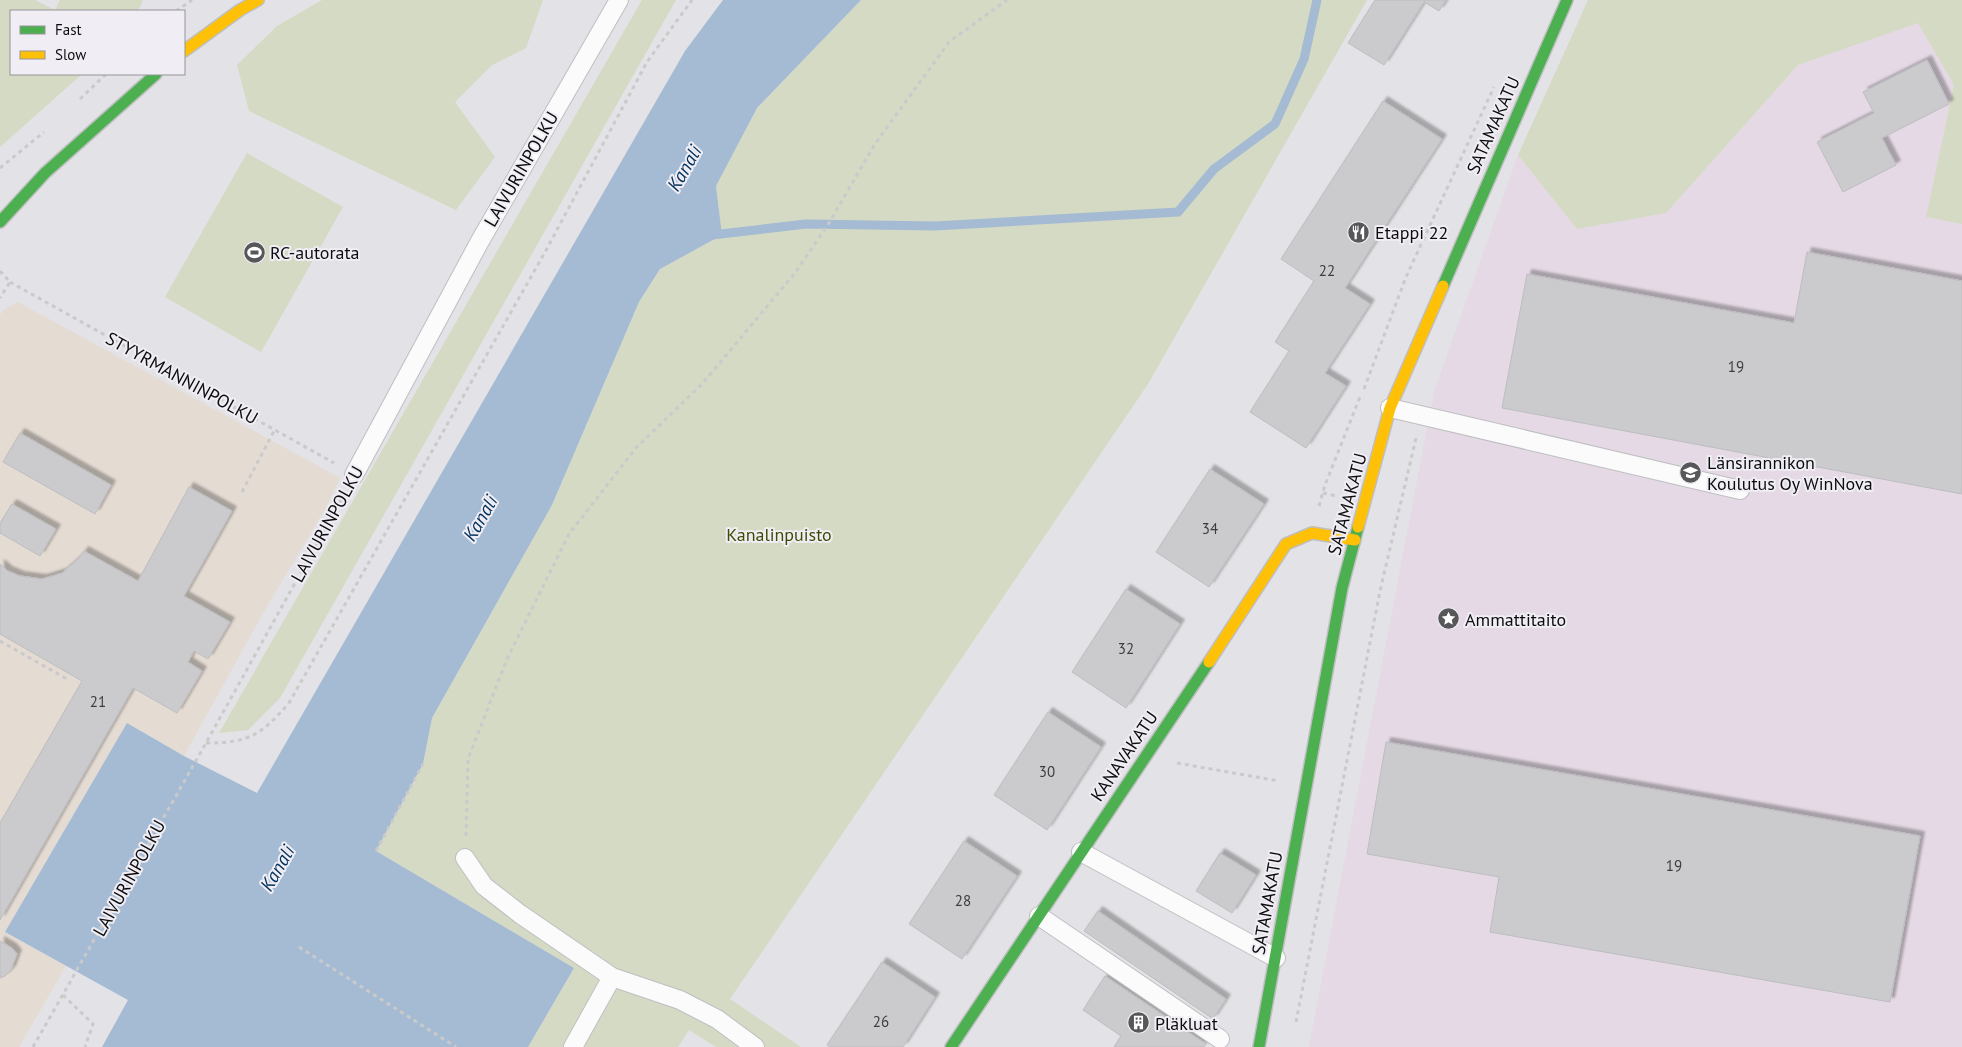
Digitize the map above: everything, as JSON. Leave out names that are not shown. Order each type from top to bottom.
[{"type":"street","points":[[185,51],[240,10],[258,0]]},
{"type":"street","name":"SATAMAKATU","points":[[1259,1047],[1342,588],[1390,408],[1567,0]]},
{"type":"street","points":[[0,222],[45,173],[155,75]]},
{"type":"street","name":"KANAVAKATU","points":[[951,1047],[1286,544],[1312,533],[1355,540]]},
{"type":"lane","name":"LAIVURINPOLKU","points":[[354,475],[484,232],[619,0]]},
{"type":"lane","points":[[1390,408],[1740,490]]},
{"type":"lane","points":[[1082,852],[1276,958]]},
{"type":"lane","points":[[465,858],[484,886],[520,914],[612,977],[680,1000],[718,1019],[755,1047]]},
{"type":"lane","points":[[1039,916],[1220,1039]]},
{"type":"lane","points":[[573,1047],[612,977]]},
{"type":"path","points":[[177,10],[192,0]]},
{"type":"path","points":[[206,743],[226,743],[249,738],[270,725],[289,704],[544,254],[647,62],[692,0]]},
{"type":"path","points":[[465,858],[468,759],[507,659],[569,534],[636,448],[702,384],[795,273],[829,223],[875,144],[949,42],[1007,0]]},
{"type":"path","points":[[79,100],[105,75]]},
{"type":"path","points":[[0,168],[51,126]]},
{"type":"path","name":"STYYRMANNINPOLKU","points":[[0,271],[10,282],[354,475]]},
{"type":"path","points":[[0,298],[10,282]]},
{"type":"path","points":[[1294,1030],[1380,591],[1422,417]]},
{"type":"path","points":[[242,492],[275,429]]},
{"type":"path","name":"LAIVURINPOLKU","points":[[33,1047],[206,743],[354,475]]},
{"type":"path","points":[[0,641],[67,679]]},
{"type":"path","points":[[1145,755],[1170,762],[1341,792]]},
{"type":"path","points":[[376,851],[423,764]]},
{"type":"path","points":[[299,947],[456,1047]]},
{"type":"path","points":[[63,995],[93,1024],[85,1047]]},
{"type":"shaded area","name":"Länsirannikon Koulutus Oy WinNova","points":[[1918,23],[1954,85],[1926,217],[1962,224],[1962,1047],[1309,1047],[1434,392],[1518,155],[1577,229],[1666,213],[1798,65]]},
{"type":"shaded area","points":[[18,302],[340,478],[326,507],[262,615],[184,756],[127,723],[5,932],[66,966],[19,1047],[0,1047],[0,315],[3,310]]},
{"type":"green space","points":[[0,0],[35,0],[55,10],[10,10],[10,75],[81,75],[0,147]]},
{"type":"green space","points":[[60,0],[143,0],[138,10],[55,10]]},
{"type":"green space","points":[[322,0],[543,0],[526,48],[492,65],[455,102],[495,157],[456,210],[249,111],[237,65],[277,26]]},
{"type":"green space","points":[[642,0],[676,0],[280,698],[248,730],[219,733]]},
{"type":"green space","name":"Kanalinpuisto","points":[[861,0],[1367,0],[1148,384],[730,999],[801,1047],[716,1047],[689,1030],[678,1047],[528,1047],[574,968],[376,851],[423,765],[432,718],[552,505],[639,302],[660,269],[722,235],[716,186],[757,108]]},
{"type":"green space","points":[[1588,0],[1962,0],[1962,224],[1926,217],[1954,85],[1918,23],[1798,65],[1666,213],[1577,229],[1518,155]]},
{"type":"green space","name":"RC-autorata","points":[[247,153],[343,207],[261,352],[165,297]]},
{"type":"water","name":"Kanali","points":[[723,0],[861,0],[757,108],[716,186],[722,235],[660,269],[639,302],[552,505],[432,718],[423,764],[376,851],[574,968],[528,1047],[102,1047],[128,1000],[5,932],[127,723],[184,756],[257,793],[685,51]]},
{"type":"building","points":[[1375,0],[1446,0],[1439,11],[1424,2],[1384,65],[1348,43]]},
{"type":"building","points":[[1927,60],[1949,104],[1882,138],[1896,165],[1843,192],[1817,142],[1874,113],[1863,92]]},
{"type":"building","points":[[1383,101],[1442,139],[1345,288],[1370,304],[1325,373],[1346,386],[1306,448],[1250,412],[1289,351],[1275,342],[1314,281],[1281,259]]},
{"type":"building","points":[[1807,252],[1962,281],[1962,494],[1502,408],[1527,274],[1794,323]]},
{"type":"building","points":[[20,433],[111,485],[95,514],[3,462]]},
{"type":"building","points":[[1210,469],[1264,504],[1209,587],[1156,552]]},
{"type":"building","points":[[189,487],[232,511],[184,596],[230,622],[208,659],[194,651],[188,662],[202,671],[177,713],[133,688],[0,920],[0,823],[82,681],[0,634],[0,564],[8,571],[20,576],[42,579],[62,573],[84,551],[138,581]]},
{"type":"building","points":[[12,504],[56,529],[40,556],[0,533],[0,523]]},
{"type":"building","points":[[1126,589],[1180,624],[1126,708],[1072,672]]},
{"type":"building","points":[[1048,712],[1101,747],[1047,830],[994,795]]},
{"type":"building","points":[[1386,742],[1920,836],[1890,1002],[1490,932],[1499,877],[1367,854]]},
{"type":"building","points":[[964,841],[1017,876],[962,959],[909,924]]},
{"type":"building","points":[[1220,853],[1256,875],[1232,913],[1196,891]]},
{"type":"building","points":[[1098,911],[1226,999],[1213,1019],[1084,931]]},
{"type":"building","points":[[0,941],[12,948],[17,954],[11,970],[0,978]]},
{"type":"building","points":[[882,962],[935,997],[903,1047],[830,1047],[827,1045]]},
{"type":"building","name":"Pläkluat","points":[[1105,976],[1206,1044],[1204,1047],[1114,1047],[1121,1036],[1083,1010]]},
{"type":"waterway","points":[[712,235],[806,224],[935,226],[1178,212],[1214,169],[1275,124],[1304,59],[1317,0]]},
{"type":"traffic: fast","points":[[1443,286],[1567,0]]},
{"type":"traffic: fast","points":[[0,222],[45,173],[155,75]]},
{"type":"traffic: fast","points":[[1259,1047],[1342,588],[1358,527]]},
{"type":"traffic: fast","points":[[951,1047],[1209,662]]},
{"type":"traffic: slow","points":[[185,50],[240,10],[258,0]]},
{"type":"traffic: slow","points":[[1358,527],[1390,408],[1443,286]]},
{"type":"traffic: slow","points":[[1209,662],[1286,544],[1312,533],[1355,540]]},
{"type":"place","name":"Etappi 22","points":[[1359,232]]},
{"type":"place","name":"RC-autorata","points":[[254,252]]},
{"type":"place","name":"Länsirannikon Koulutus Oy WinNova","points":[[1691,472]]},
{"type":"place","name":"Ammattitaito","points":[[1449,619]]},
{"type":"place","name":"Pläkluat","points":[[1139,1023]]}]
